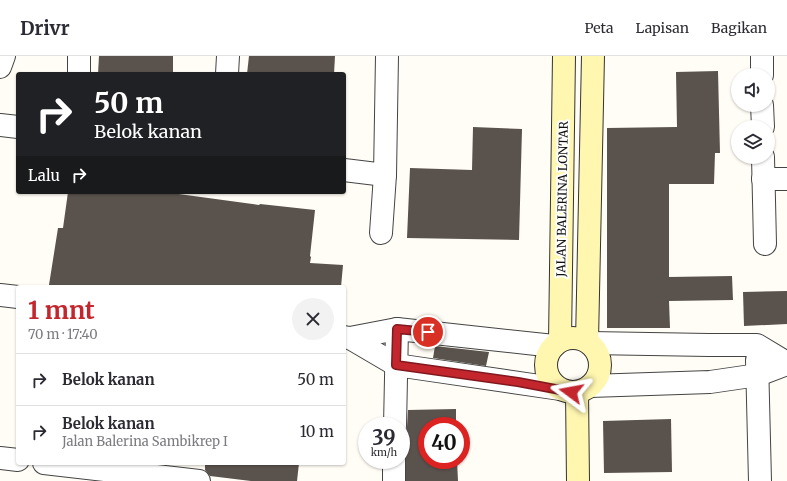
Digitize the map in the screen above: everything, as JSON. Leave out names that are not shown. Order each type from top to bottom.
[{"type":"street","points":[[0,67],[4,56]]},
{"type":"street","points":[[79,56],[79,72]]},
{"type":"street","points":[[227,72],[228,56]]},
{"type":"street","points":[[381,233],[385,175],[387,56]]},
{"type":"street","name":"JALAN BALERINA LONTAR","points":[[557,343],[564,56]]},
{"type":"street","points":[[593,56],[589,342],[597,351],[600,360],[600,370],[597,379],[576,389],[552,383],[546,364],[548,354],[557,343],[567,338],[574,337],[589,342],[709,346],[757,345],[787,364]]},
{"type":"street","points":[[762,56],[762,68]]},
{"type":"street","points":[[0,125],[16,127]]},
{"type":"street","points":[[763,164],[765,244]]},
{"type":"street","points":[[346,170],[385,175]]},
{"type":"street","points":[[763,179],[787,179]]},
{"type":"street","points":[[0,295],[16,297]]},
{"type":"street","points":[[395,417],[397,329]]},
{"type":"street","points":[[347,338],[397,329],[557,343]]},
{"type":"street","points":[[347,338],[396,365],[576,389],[710,382],[758,375],[787,364]]},
{"type":"street","points":[[757,345],[760,481]]},
{"type":"street","points":[[576,389],[578,481]]},
{"type":"street","points":[[0,458],[16,460]]},
{"type":"street","points":[[52,465],[95,475],[199,481]]},
{"type":"street","points":[[394,469],[394,481]]},
{"type":"building","points":[[99,56],[173,56],[173,72],[98,72]]},
{"type":"building","points":[[249,56],[335,56],[334,72],[247,72]]},
{"type":"building","points":[[718,71],[720,153],[715,153],[714,184],[669,184],[669,277],[732,276],[733,300],[669,301],[670,328],[607,328],[607,128],[677,127],[676,72]]},
{"type":"building","points":[[473,127],[522,129],[519,240],[407,238],[410,168],[472,170]]},
{"type":"building","points":[[68,194],[179,194],[259,205],[315,210],[310,263],[343,265],[341,285],[49,285],[58,228],[63,228]]},
{"type":"building","points":[[787,291],[787,324],[744,326],[743,292]]},
{"type":"building","points":[[435,346],[489,352],[486,366],[433,358]]},
{"type":"building","points":[[456,409],[456,417],[418,417],[418,469],[457,469],[458,481],[406,481],[406,469],[410,469],[410,417],[408,417],[408,410]]},
{"type":"building","points":[[671,419],[672,472],[604,473],[603,421]]},
{"type":"building","points":[[205,465],[299,465],[297,481],[251,481],[210,476],[205,470]]},
{"type":"route","points":[[428,332],[397,329],[396,365],[518,382],[571,392]]}]
